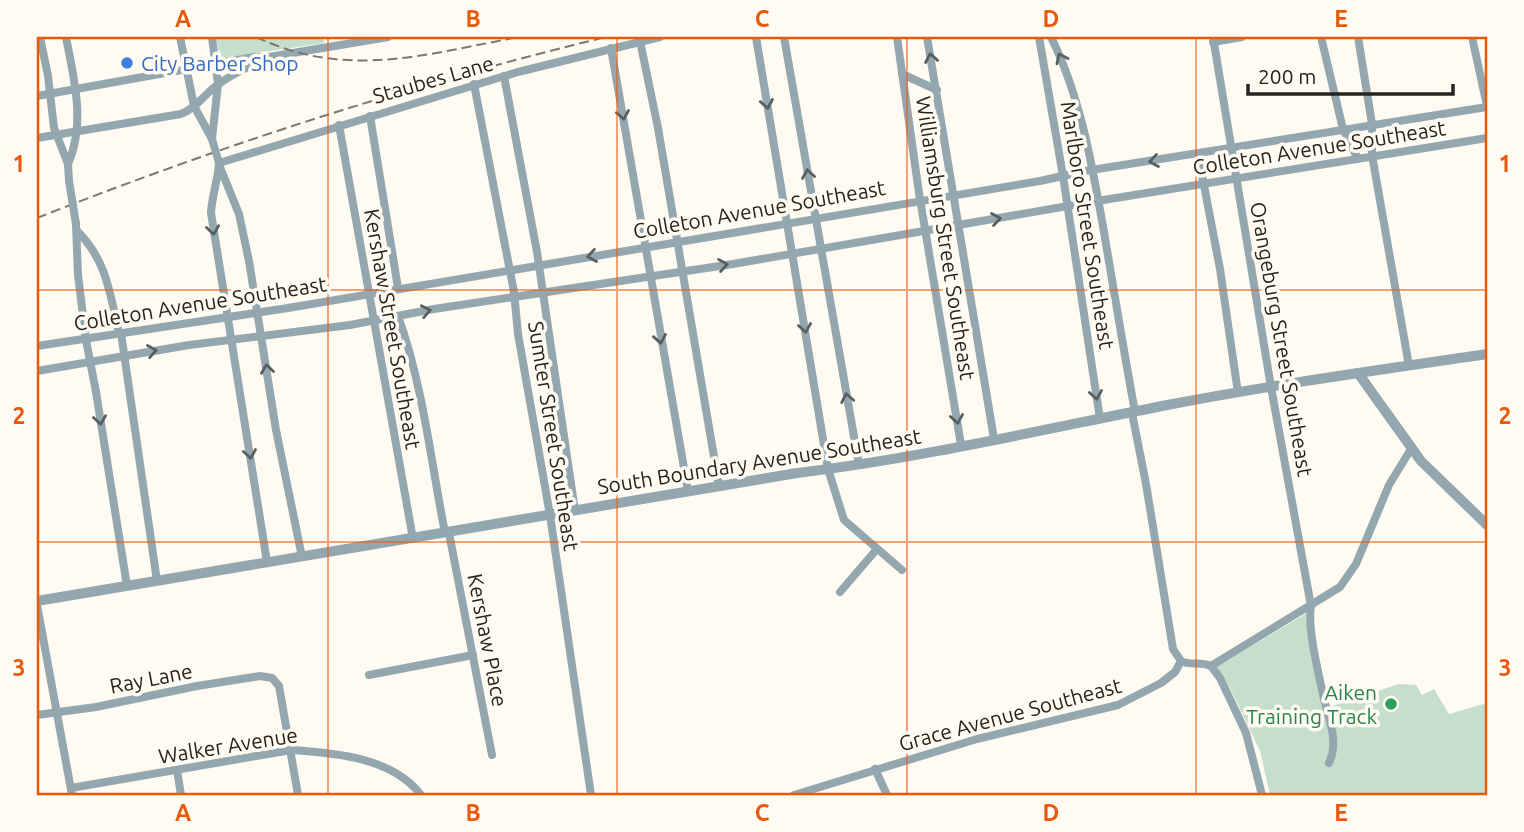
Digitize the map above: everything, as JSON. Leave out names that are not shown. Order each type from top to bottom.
[{"type":"street","points":[[40,37],[56,134],[68,164],[86,340],[127,586]]},
{"type":"street","points":[[66,37],[78,131],[75,149],[68,164]]},
{"type":"street","points":[[180,37],[194,106],[212,139],[239,214],[263,336],[276,430],[302,557]]},
{"type":"street","points":[[212,37],[218,84],[212,139]]},
{"type":"street","points":[[327,37],[328,47]]},
{"type":"street","points":[[37,96],[254,57],[328,47],[355,39],[388,37]]},
{"type":"street","name":"Staubes Lane","points":[[219,163],[474,84],[660,37]]},
{"type":"street","points":[[756,37],[828,470],[844,520],[902,570]]},
{"type":"street","points":[[784,37],[859,466]]},
{"type":"street","name":"Williamsburg Street Southeast","points":[[897,37],[920,200],[961,446]]},
{"type":"street","name":"Williamsburg Street Southeast","points":[[928,37],[994,439]]},
{"type":"street","name":"Marlboro Street Southeast","points":[[1040,37],[1100,419]]},
{"type":"street","name":"Marlboro Street Southeast","points":[[1051,37],[1073,90],[1093,170],[1173,649],[1181,661]]},
{"type":"street","points":[[1213,39],[1242,37]]},
{"type":"street","points":[[1321,37],[1343,129],[1358,159]]},
{"type":"street","points":[[1357,37],[1372,124],[1373,155],[1409,366]]},
{"type":"street","points":[[1472,37],[1487,106]]},
{"type":"street","name":"Orangeburg Street Southeast","points":[[1213,39],[1271,387],[1311,606],[1309,616],[1334,738],[1333,755],[1329,763]]},
{"type":"street","points":[[640,41],[719,486]]},
{"type":"street","points":[[611,48],[688,491]]},
{"type":"street","points":[[37,138],[181,114],[241,69],[269,57]]},
{"type":"street","points":[[902,74],[937,90]]},
{"type":"street","name":"Sumter Street Southeast","points":[[504,76],[539,265],[575,511]]},
{"type":"street","name":"Sumter Street Southeast","points":[[474,84],[515,298],[591,795]]},
{"type":"street","name":"Colleton Avenue Southeast","points":[[37,346],[370,294],[1093,170],[1487,106]]},
{"type":"street","name":"Kershaw Street Southeast","points":[[370,116],[398,288]]},
{"type":"street","name":"Kershaw Street Southeast","points":[[339,125],[413,539]]},
{"type":"street","name":"Colleton Avenue Southeast","points":[[37,371],[682,272],[1487,138]]},
{"type":"street","points":[[1198,154],[1220,268],[1238,393]]},
{"type":"street","points":[[219,163],[218,177],[212,191],[211,213],[267,562]]},
{"type":"street","points":[[76,228],[105,270],[120,333],[157,580]]},
{"type":"street","name":"Kershaw Street Southeast","points":[[398,316],[405,335],[447,533]]},
{"type":"street","name":"South Boundary Avenue Southeast","points":[[37,603],[157,580],[688,491],[859,466],[1271,387],[1487,354]]},
{"type":"street","points":[[1358,373],[1411,449],[1441,483],[1487,525]]},
{"type":"street","points":[[1211,666],[1340,587],[1348,578],[1366,542],[1389,485],[1411,449]]},
{"type":"street","name":"Kershaw Place","points":[[447,533],[492,755]]},
{"type":"street","points":[[840,593],[877,549]]},
{"type":"street","points":[[37,603],[72,792]]},
{"type":"street","points":[[369,675],[473,655]]},
{"type":"street","points":[[1181,661],[1205,663],[1211,666],[1220,678],[1246,733],[1262,795]]},
{"type":"street","name":"Grace Avenue Southeast","points":[[794,795],[977,739],[1118,705],[1160,683],[1175,672],[1181,661]]},
{"type":"street","name":"Ray Lane","points":[[37,715],[96,707],[260,676],[272,678],[279,685],[291,750]]},
{"type":"street","points":[[291,750],[298,795]]},
{"type":"street","name":"Walker Avenue","points":[[72,792],[291,750],[331,752],[377,765],[408,783],[421,795]]},
{"type":"street","points":[[875,769],[887,795]]},
{"type":"street","points":[[177,770],[181,795]]},
{"type":"green space","points":[[216,37],[323,37],[324,43],[220,59]]},
{"type":"green space","name":"Aiken Training Track","points":[[1307,613],[1326,708],[1399,684],[1416,685],[1422,695],[1434,689],[1449,714],[1487,703],[1487,795],[1270,795],[1260,751],[1217,667]]},
{"type":"railway","points":[[256,37],[322,58],[355,60],[419,56],[519,37]]},
{"type":"railway","points":[[37,218],[247,141],[318,118],[461,75],[606,37]]},
{"type":"place","name":"City Barber Shop","points":[[127,63]]},
{"type":"place","name":"Aiken Training Track","points":[[1391,704]]}]
